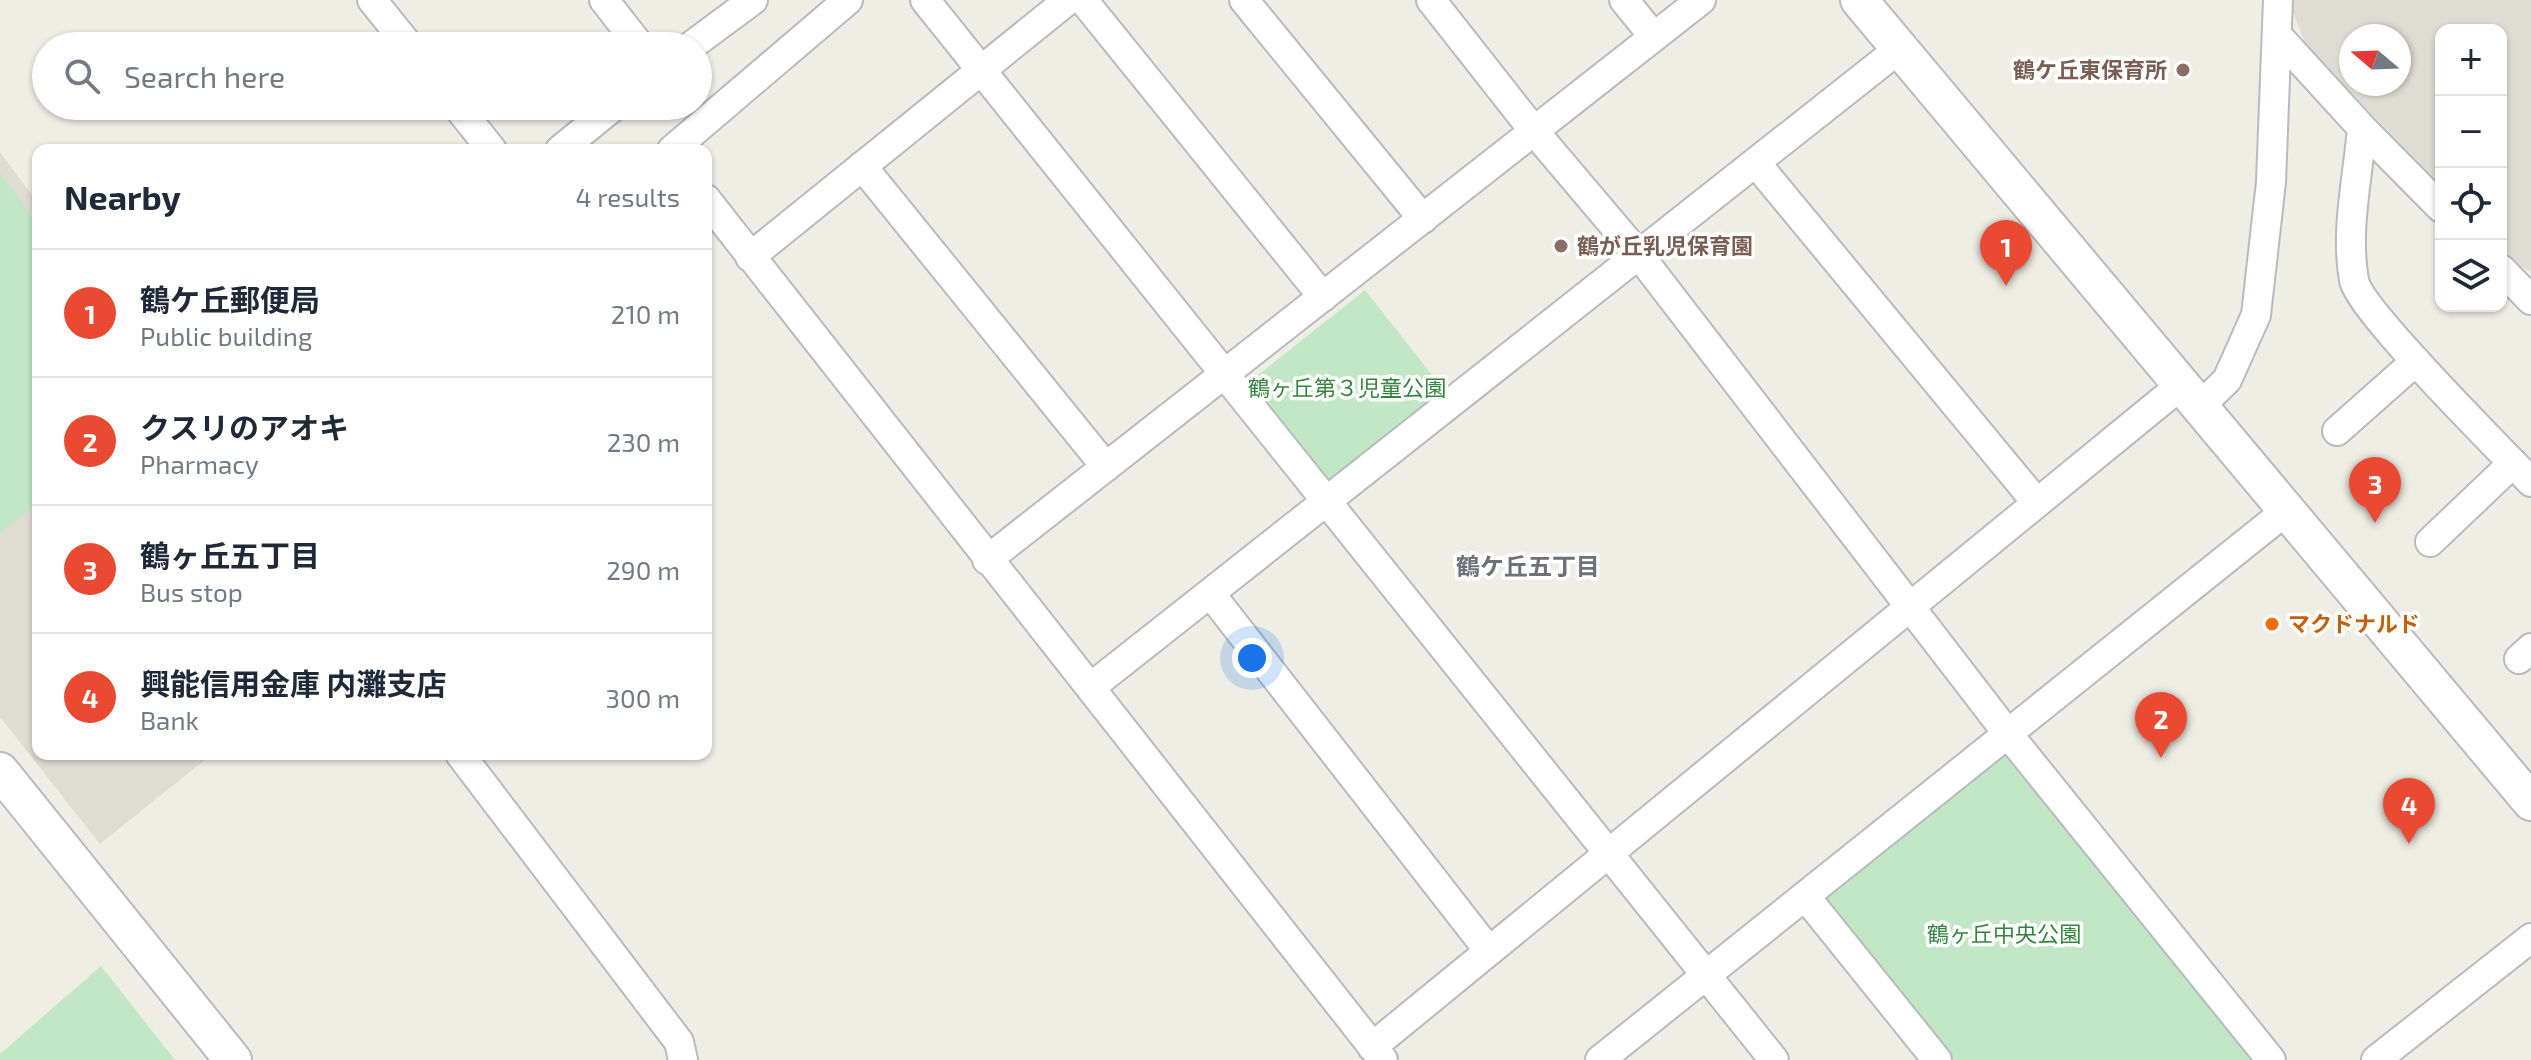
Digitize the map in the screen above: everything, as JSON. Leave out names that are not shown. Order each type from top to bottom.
[{"type":"street","points":[[372,0],[398,32]]},
{"type":"street","points":[[604,0],[629,32]]},
{"type":"street","points":[[710,32],[753,0]]},
{"type":"street","points":[[712,116],[848,0]]},
{"type":"street","points":[[925,0],[1227,373],[1326,502],[1774,1060]]},
{"type":"street","points":[[750,257],[1068,0]]},
{"type":"street","points":[[1083,0],[1323,297]]},
{"type":"street","points":[[1244,0],[1423,219]]},
{"type":"street","points":[[1431,0],[1534,131],[1639,255],[2008,734],[2271,1060]]},
{"type":"street","points":[[1624,0],[1654,37]]},
{"type":"street","points":[[987,560],[1701,0]]},
{"type":"street","points":[[1859,0],[2531,802]]},
{"type":"street","points":[[712,207],[1378,1053],[1489,951],[2037,503],[2190,396],[2227,380],[2256,315],[2271,182],[2278,0]]},
{"type":"street","points":[[2277,35],[2435,202]]},
{"type":"street","points":[[1091,687],[1899,49]]},
{"type":"street","points":[[468,120],[487,144]]},
{"type":"street","points":[[567,144],[597,120]]},
{"type":"street","points":[[679,144],[707,120]]},
{"type":"street","points":[[2362,128],[2352,238],[2354,284],[2416,361],[2522,473],[2430,542]]},
{"type":"street","points":[[1756,163],[2037,503]]},
{"type":"street","points":[[862,166],[1106,467]]},
{"type":"street","points":[[2507,275],[2531,300]]},
{"type":"street","points":[[2337,431],[2416,361]]},
{"type":"street","points":[[1600,1060],[2286,511]]},
{"type":"street","points":[[1210,593],[1489,951]]},
{"type":"street","points":[[465,760],[679,1042],[683,1060]]},
{"type":"street","points":[[0,771],[233,1060]]},
{"type":"street","points":[[1805,896],[1937,1060]]},
{"type":"street","points":[[2376,1060],[2531,938]]},
{"type":"shaded area","points":[[2294,0],[2531,0],[2531,271],[2520,266],[2507,252],[2507,24],[2435,24],[2435,179],[2354,96],[2411,96],[2411,24],[2339,24],[2339,81],[2307,48],[2293,12]]},
{"type":"shaded area","points":[[0,152],[32,195],[32,758],[0,717]]},
{"type":"shaded area","points":[[34,760],[205,760],[100,844]]},
{"type":"green space","points":[[0,173],[32,216],[32,508],[0,533]]},
{"type":"green space","name":"鶴ヶ丘第３児童公園","points":[[1365,290],[1447,394],[1330,486],[1248,383]]},
{"type":"green space","name":"鶴ヶ丘中央公園","points":[[2008,751],[2253,1060],[1954,1060],[1825,897]]},
{"type":"green space","points":[[101,966],[175,1060],[0,1060],[0,1054]]},
{"type":"place","name":"鶴ケ丘東保育所","points":[[2183,70]]},
{"type":"place","name":"鶴が丘乳児保育園","points":[[1561,246]]},
{"type":"place","name":"鶴ケ丘郵便局","points":[[2006,286]]},
{"type":"place","name":"鶴ヶ丘五丁目","points":[[2375,523]]},
{"type":"place","name":"マクドナルド","points":[[2272,624]]},
{"type":"place","name":"クスリのアオキ","points":[[2161,758]]},
{"type":"place","name":"興能信用金庫 内灘支店","points":[[2409,844]]},
{"type":"district","name":"鶴ケ丘五丁目","points":[[1528,567]]}]
